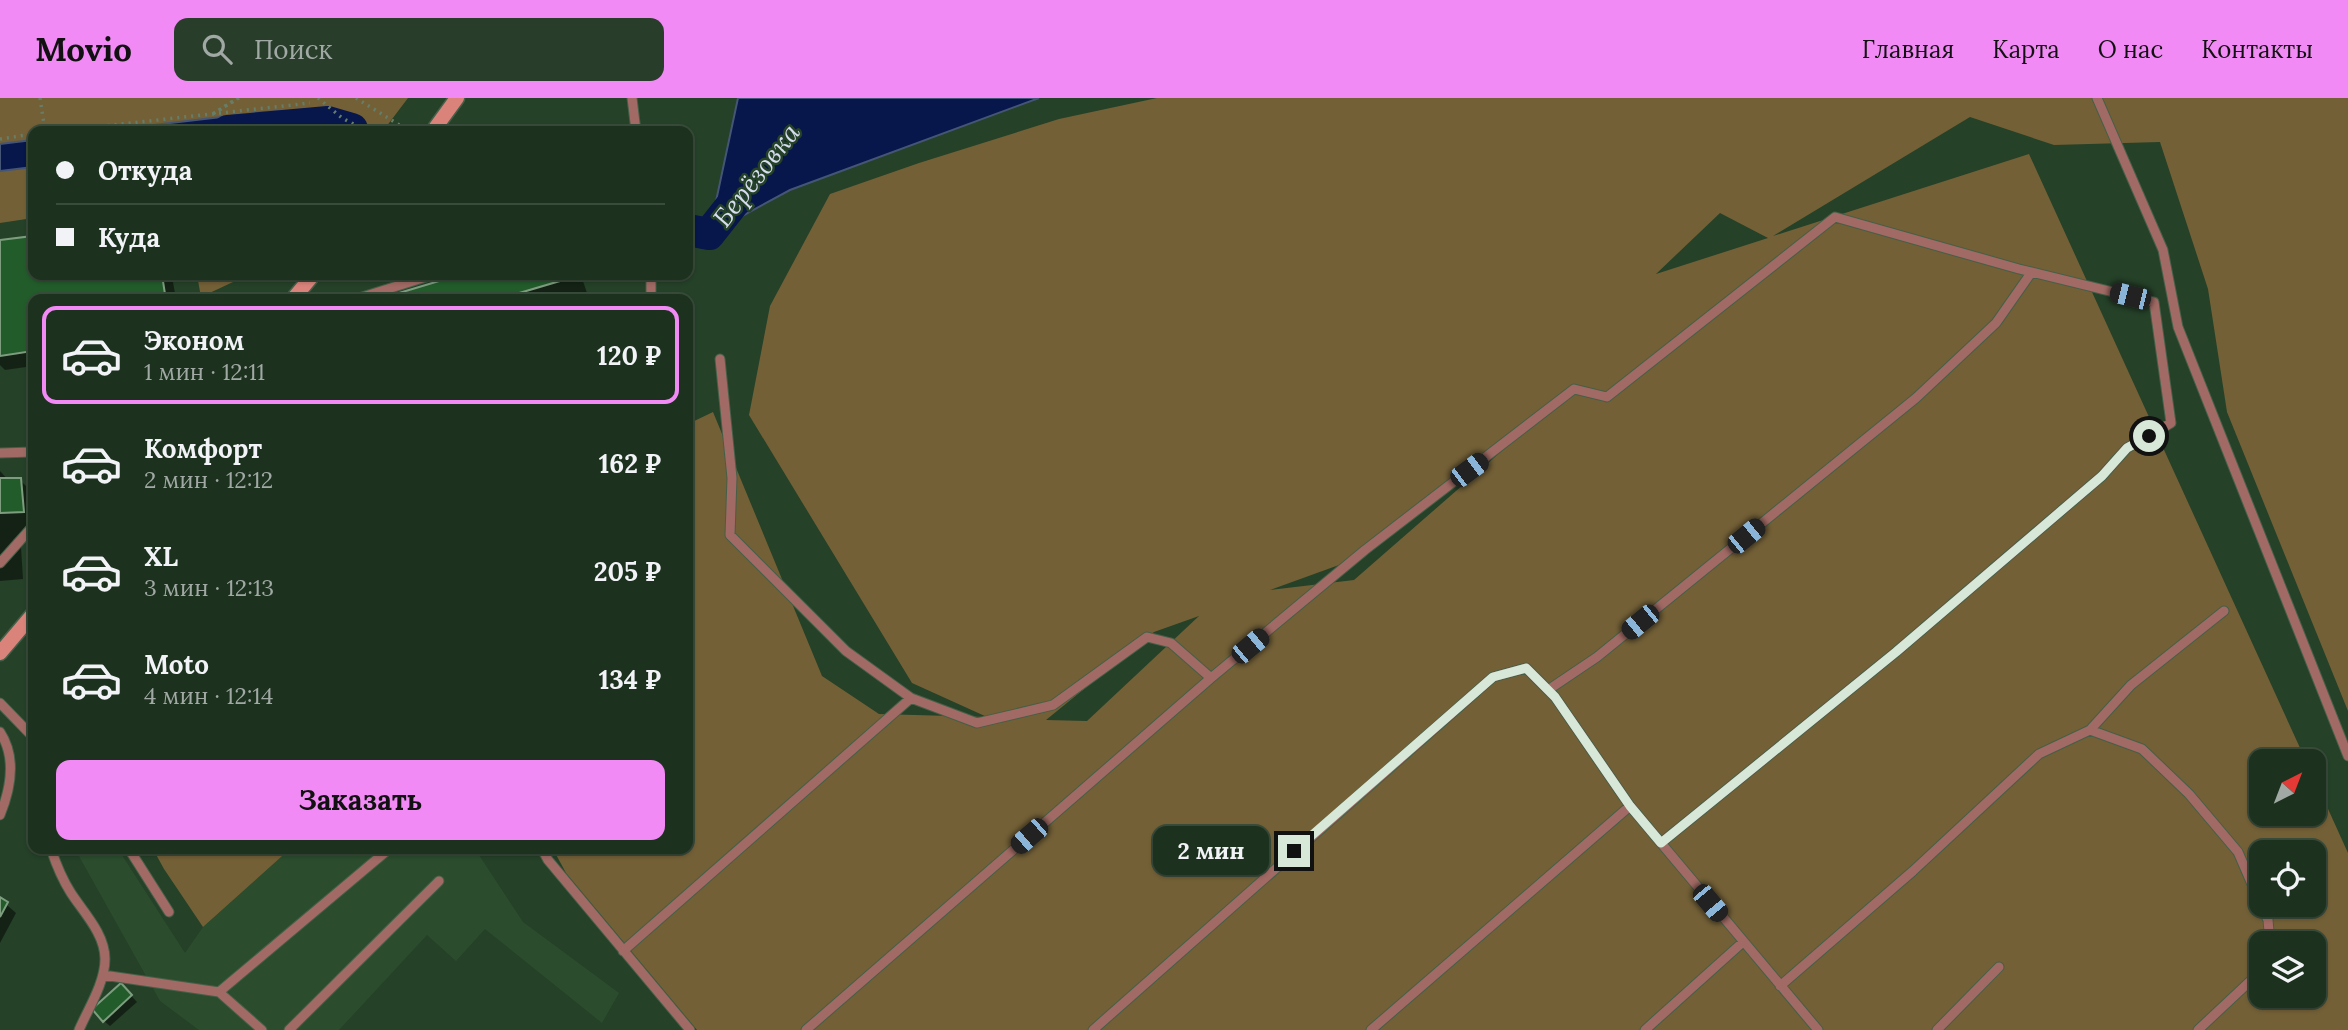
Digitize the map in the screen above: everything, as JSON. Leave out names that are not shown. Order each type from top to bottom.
[{"type":"main road","points":[[437,126],[457,98]]},
{"type":"main road","points":[[297,294],[309,280]]},
{"type":"main road","points":[[0,653],[28,620]]},
{"type":"lane","points":[[632,98],[635,126]]},
{"type":"lane","points":[[2097,98],[2163,250],[2179,327],[2348,756]]},
{"type":"lane","points":[[806,1030],[1212,678],[1365,550],[1574,389],[1607,397],[1835,217],[2031,273],[2154,302],[2171,423],[2127,448],[2102,476],[1906,643],[1661,843]]},
{"type":"lane","points":[[1548,690],[1597,657],[1916,398],[1996,323],[2031,273]]},
{"type":"lane","points":[[372,294],[416,280]]},
{"type":"lane","points":[[720,359],[732,478],[730,535],[846,651],[911,698],[977,723],[1053,705],[1147,637],[1171,643],[1212,678]]},
{"type":"lane","points":[[0,453],[28,452]]},
{"type":"lane","points":[[0,563],[28,532]]},
{"type":"lane","points":[[1780,986],[1913,871],[2039,754],[2090,730],[2131,685],[2224,611]]},
{"type":"lane","points":[[1093,1030],[1493,677],[1526,668],[1578,727],[1630,806],[1818,1030]]},
{"type":"lane","points":[[623,951],[911,698]]},
{"type":"lane","points":[[0,703],[28,732]]},
{"type":"lane","points":[[2090,730],[2142,749],[2189,794],[2238,852],[2249,877]]},
{"type":"lane","points":[[0,732],[6,740],[12,769],[7,799],[0,815]]},
{"type":"lane","points":[[1371,1030],[1630,806]]},
{"type":"lane","points":[[53,854],[58,869],[103,944],[106,960],[103,975],[79,1030]]},
{"type":"lane","points":[[133,854],[169,912]]},
{"type":"lane","points":[[219,992],[382,854]]},
{"type":"lane","points":[[545,854],[690,1030]]},
{"type":"lane","points":[[289,1030],[439,881]]},
{"type":"lane","points":[[1645,1030],[1743,942]]},
{"type":"lane","points":[[1937,1030],[1999,967]]},
{"type":"lane","points":[[103,975],[219,992],[262,1030]]},
{"type":"lane","points":[[2198,1030],[2249,982]]},
{"type":"path","points":[[40,98],[45,126]]},
{"type":"path","points":[[211,114],[238,98]]},
{"type":"path","points":[[318,98],[342,118],[357,126]]},
{"type":"path","points":[[356,98],[401,126]]},
{"type":"path","points":[[104,126],[310,103]]},
{"type":"path","points":[[0,139],[28,135]]},
{"type":"shaded area","points":[[0,98],[408,98],[387,126],[28,126],[28,219],[0,223]]},
{"type":"shaded area","points":[[1157,98],[2348,98],[2348,711],[2227,412],[2208,289],[2160,142],[2054,145],[1970,117],[1773,236],[2029,154],[2301,749],[2249,749],[2249,826],[2326,826],[2326,804],[2348,853],[2348,1030],[697,1030],[566,873],[556,854],[693,854],[693,422],[713,412],[822,676],[879,714],[987,717],[912,683],[749,415],[770,306],[830,194],[1059,119]],"holes":[[[1720,213],[1768,238],[1656,274]],[[1511,443],[1354,580],[1270,590],[1350,561]],[[1199,616],[1087,721],[1046,720],[1154,632]]]},
{"type":"shaded area","points":[[198,280],[237,280],[207,294],[200,294]]},
{"type":"shaded area","points":[[78,854],[121,854],[185,953],[203,927],[284,854],[478,854],[523,922],[619,993],[602,1023],[485,929],[456,961],[427,935],[339,1030],[199,1030],[160,1001]]},
{"type":"shaded area","points":[[156,854],[284,854],[203,927]]},
{"type":"water","points":[[738,98],[1039,98],[790,190],[709,234]]},
{"type":"water","points":[[326,109],[328,122],[326,126],[145,126],[264,112]]},
{"type":"water","points":[[28,141],[28,168],[0,171],[0,144]]},
{"type":"building","points":[[28,237],[28,280],[163,280],[165,294],[28,294],[28,352],[0,356],[0,240]]},
{"type":"building","points":[[442,280],[563,280],[516,294],[396,294]]},
{"type":"building","points":[[0,478],[21,478],[24,512],[0,513]]},
{"type":"building","points":[[0,897],[8,902],[0,917]]},
{"type":"building","points":[[121,983],[132,995],[103,1022],[92,1009]]},
{"type":"waterway","name":"Берёзовка","points":[[284,126],[328,122],[342,126]]},
{"type":"waterway","name":"Берёзовка","points":[[693,231],[709,234],[735,201]]},
{"type":"route","points":[[1294,851],[1493,677],[1526,668],[1555,697],[1630,806],[1661,843],[1896,652],[2102,476],[2127,448],[2149,436]]}]
